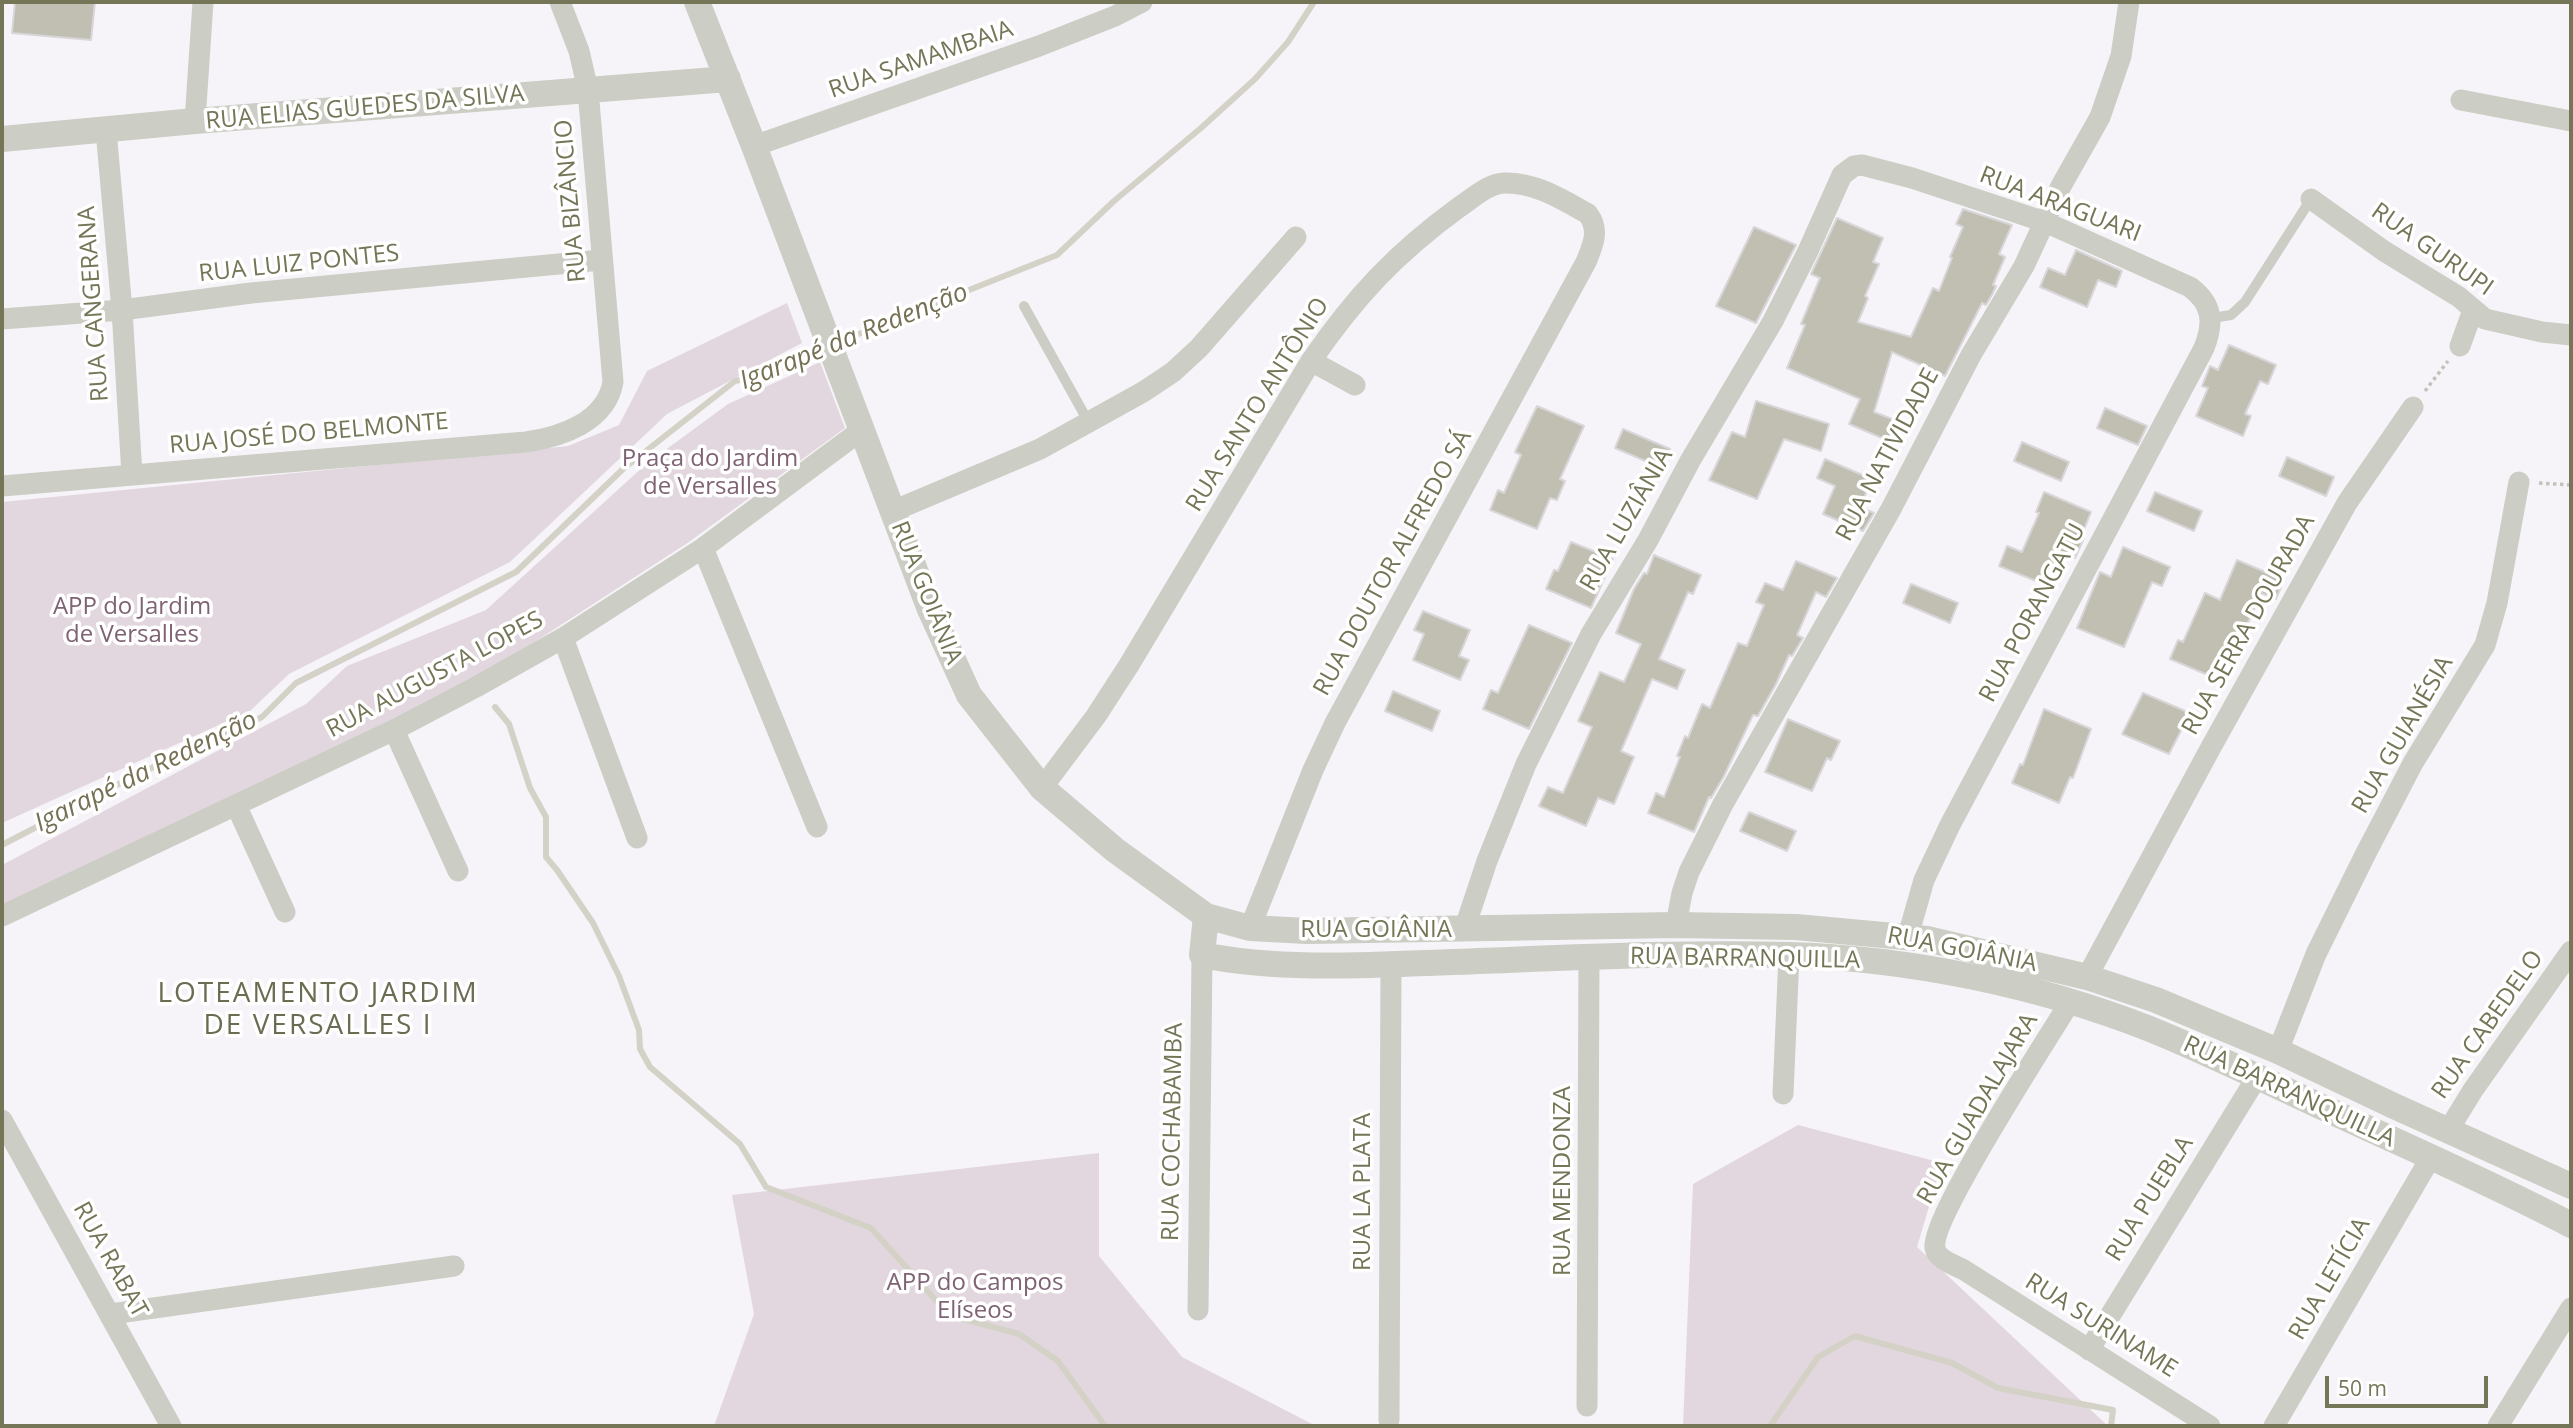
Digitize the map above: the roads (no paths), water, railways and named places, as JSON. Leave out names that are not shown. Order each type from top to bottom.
[{"type":"street","points":[[195,121],[203,2]]},
{"type":"street","name":"RUA BIZÂNCIO","points":[[560,2],[579,51],[588,90],[601,260],[612,360],[613,382],[609,400]]},
{"type":"street","name":"RUA GOIÂNIA","points":[[697,2],[729,79],[929,607],[969,695],[1042,788],[1115,850],[1206,916],[1250,929],[1307,931],[1676,925],[1796,927],[1917,937],[2087,977],[2156,1000],[2278,1051],[2571,1186]]},
{"type":"street","name":"RUA SAMAMBAIA","points":[[754,146],[1052,41],[1115,16],[1142,2]]},
{"type":"street","name":"RUA NATIVIDADE","points":[[1676,925],[1689,872],[1723,804],[1891,509],[1971,355],[2024,266],[2061,186],[2100,117],[2121,56],[2129,2]]},
{"type":"street","name":"RUA ELIAS GUEDES DA SILVA","points":[[2,139],[729,79]]},
{"type":"street","points":[[2461,100],[2571,121]]},
{"type":"street","name":"RUA CANGERANA","points":[[106,130],[122,310],[132,475]]},
{"type":"street","name":"RUA LUZIÂNIA","points":[[1464,930],[1487,861],[1526,764],[1591,634],[1632,568],[1690,461],[1773,321],[1842,175],[1854,166],[1871,167]]},
{"type":"street","name":"RUA ARAGUARI","points":[[1871,167],[2045,222],[2190,287],[2200,295],[2212,318]]},
{"type":"street","name":"RUA SANTO ANTÔNIO","points":[[1042,788],[1096,716],[1129,664],[1311,361],[1342,316],[1371,282],[1413,241],[1490,186],[1516,183],[1543,191],[1588,214],[1595,229]]},
{"type":"street","name":"RUA GURUPI","points":[[2311,199],[2385,251],[2459,297],[2489,321],[2571,335]]},
{"type":"street","name":"RUA DOUTOR ALFREDO SÁ","points":[[1250,929],[1313,770],[1335,723],[1586,262],[1595,238],[1595,229]]},
{"type":"street","points":[[893,511],[1007,464],[1089,423],[1173,372],[1199,348],[1296,237]]},
{"type":"street","name":"RUA LUIZ PONTES","points":[[2,319],[122,310],[251,293],[601,260]]},
{"type":"street","points":[[2460,346],[2473,310]]},
{"type":"street","name":"RUA PORANGATU","points":[[1917,937],[1924,880],[1944,837],[2204,348],[2212,318]]},
{"type":"street","points":[[1311,361],[1355,386]]},
{"type":"street","name":"RUA JOSÉ DO BELMONTE","points":[[2,486],[540,440],[583,424],[609,400]]},
{"type":"street","name":"RUA SERRA DOURADA","points":[[2087,977],[2347,503],[2413,407]]},
{"type":"street","name":"RUA AUGUSTA LOPES","points":[[2,916],[394,730],[563,638],[703,548],[863,429]]},
{"type":"street","name":"RUA GUIANÉSIA","points":[[2278,1051],[2316,954],[2366,853],[2413,763],[2485,645],[2497,603],[2519,482]]},
{"type":"street","points":[[703,548],[817,827]]},
{"type":"street","points":[[563,638],[637,838]]},
{"type":"street","points":[[394,730],[458,871]]},
{"type":"street","points":[[236,805],[285,912]]},
{"type":"street","points":[[1202,955],[1206,916]]},
{"type":"street","points":[[1917,937],[1923,967]]},
{"type":"street","name":"RUA CABEDELO","points":[[2449,1129],[2473,1090],[2571,951]]},
{"type":"street","name":"RUA BARRANQUILLA","points":[[1202,955],[1249,963],[1391,964],[1589,957],[1789,955],[1923,967],[2070,1002],[2149,1029],[2431,1157],[2571,1225]]},
{"type":"street","name":"RUA COCHABAMBA","points":[[1198,1310],[1202,955]]},
{"type":"street","points":[[1783,1094],[1789,955]]},
{"type":"street","name":"RUA MENDONZA","points":[[1587,1406],[1589,957]]},
{"type":"street","name":"RUA LA PLATA","points":[[1389,1420],[1391,964]]},
{"type":"street","name":"RUA GUADALAJARA","points":[[1964,1270],[1940,1257],[1936,1251],[1936,1240],[1947,1210],[1972,1163],[2070,1002]]},
{"type":"street","name":"RUA PUEBLA","points":[[2089,1350],[2257,1077]]},
{"type":"street","name":"RUA RABAT","points":[[2,1120],[171,1426]]},
{"type":"street","name":"RUA LETÍCIA","points":[[2274,1426],[2431,1157]]},
{"type":"street","points":[[2529,1203],[2545,1173]]},
{"type":"street","points":[[111,1314],[454,1266]]},
{"type":"street","name":"RUA SURINAME","points":[[1964,1270],[2210,1426]]},
{"type":"street","points":[[2498,1426],[2571,1308]]},
{"type":"lane","points":[[2212,318],[2231,315],[2245,302],[2311,199]]},
{"type":"lane","points":[[1024,306],[1089,423]]},
{"type":"waterway","name":"Igarapé da Redenção","points":[[836,343],[1057,255],[1114,201],[1255,79],[1288,42],[1314,2]]},
{"type":"waterway","name":"Igarapé da Redenção","points":[[2,845],[132,777],[262,717],[296,683],[516,572],[623,469],[735,381],[771,373],[823,349]]},
{"type":"waterway","points":[[495,707],[509,724],[530,788],[546,817],[546,857],[593,923],[619,976],[639,1030],[640,1049],[650,1067],[740,1144],[766,1187],[871,1228],[949,1315],[1019,1334],[1058,1361],[1105,1426]]},
{"type":"waterway","points":[[1770,1426],[1818,1357],[1855,1336],[1952,1363],[1998,1388],[2113,1410],[2111,1426]]},
{"type":"district","name":"LOTEAMENTO JARDIM DE VERSALLES I","points":[[318,1010]]},
{"type":"park label","name":"Praça do Jardim de Versalles","points":[[710,473]]},
{"type":"park label","name":"APP do Jardim de Versalles","points":[[132,621]]},
{"type":"park label","name":"APP do Campos Elíseos","points":[[975,1297]]}]
